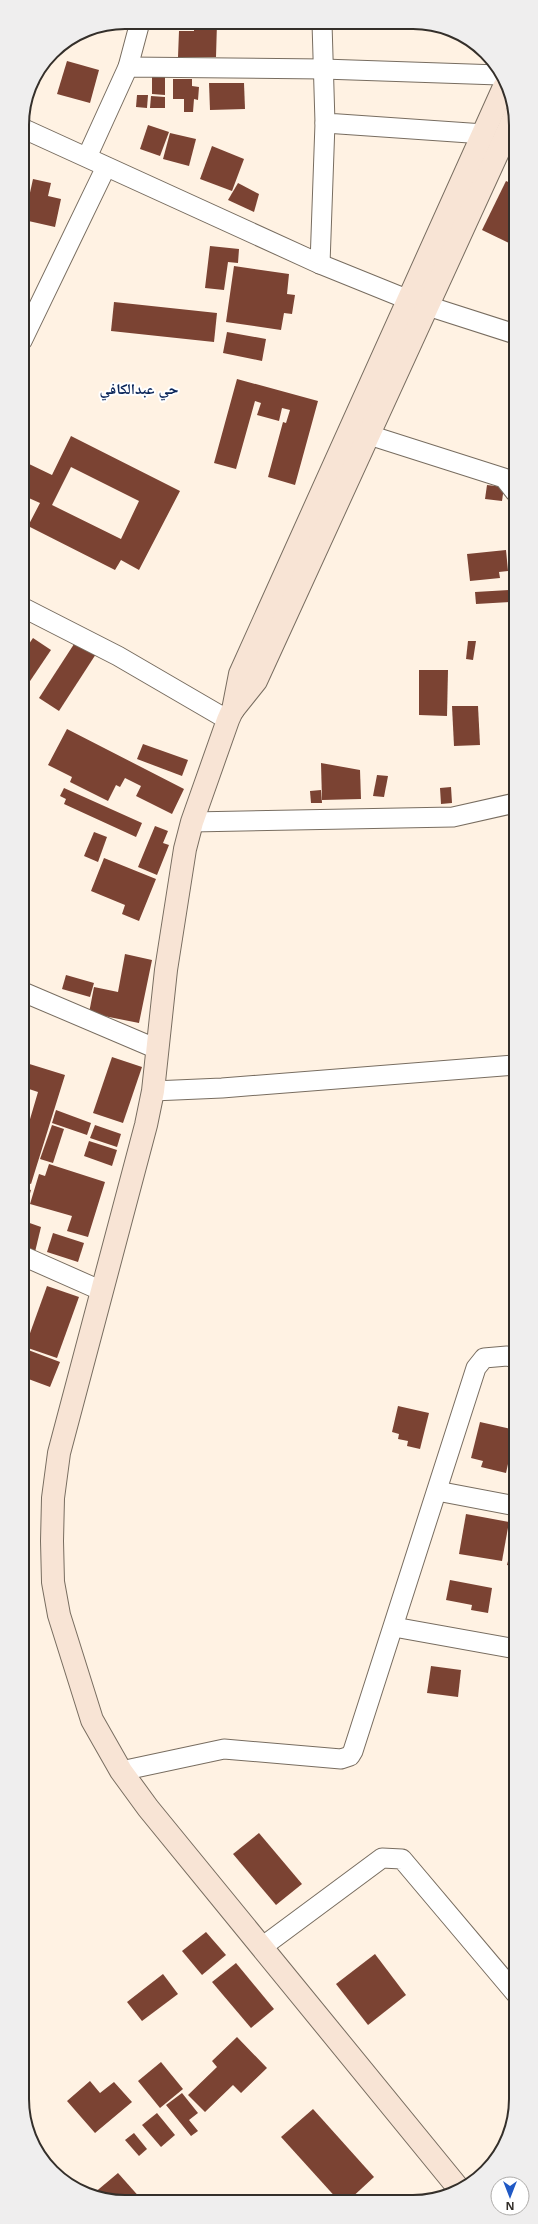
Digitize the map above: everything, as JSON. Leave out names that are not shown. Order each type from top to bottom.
[{"type":"street","points":[[87,157],[128,67],[138,29]]},
{"type":"street","points":[[320,264],[324,123],[322,29]]},
{"type":"street","points":[[128,67],[323,69],[495,76]]},
{"type":"street","points":[[230,716],[256,681],[369,435],[418,303],[502,91]]},
{"type":"street","points":[[324,123],[484,134]]},
{"type":"street","points":[[454,2186],[148,1808],[121,1771],[92,1720],[82,1693],[59,1615],[54,1582],[52,1498],[59,1453],[146,1125],[153,1091],[170,947],[185,849],[192,822],[230,716],[240,674],[322,488],[509,127]]},
{"type":"street","points":[[29,131],[320,264],[418,303],[509,332]]},
{"type":"street","points":[[29,326],[106,167]]},
{"type":"street","points":[[369,435],[504,478],[509,484]]},
{"type":"street","points":[[29,611],[230,716]]},
{"type":"street","points":[[192,822],[453,817],[509,804]]},
{"type":"street","points":[[29,995],[157,1049]]},
{"type":"street","points":[[153,1091],[230,1088],[509,1065]]},
{"type":"street","points":[[29,1259],[102,1291]]},
{"type":"street","points":[[121,1771],[224,1749],[316,1758],[341,1759],[350,1756],[394,1628],[476,1368],[484,1358],[509,1356]]},
{"type":"street","points":[[437,1491],[509,1505]]},
{"type":"street","points":[[394,1628],[509,1648]]},
{"type":"street","points":[[262,1948],[382,1858],[402,1859],[509,1986]]},
{"type":"building","points":[[194,29],[217,29],[216,57],[178,57],[179,31],[194,31]]},
{"type":"building","points":[[67,61],[99,70],[90,103],[57,94]]},
{"type":"building","points":[[152,71],[165,72],[165,95],[152,94]]},
{"type":"building","points":[[173,79],[192,79],[192,86],[199,87],[198,100],[194,99],[193,112],[184,112],[184,99],[173,99]]},
{"type":"building","points":[[209,83],[244,83],[245,109],[210,110]]},
{"type":"building","points":[[137,95],[148,95],[147,108],[136,107]]},
{"type":"building","points":[[151,96],[165,97],[165,108],[150,108]]},
{"type":"building","points":[[148,125],[169,132],[160,156],[140,149]]},
{"type":"building","points":[[170,133],[196,139],[189,166],[163,159]]},
{"type":"building","points":[[212,146],[244,159],[232,191],[200,179]]},
{"type":"building","points":[[33,179],[51,183],[48,196],[61,199],[55,227],[29,221],[29,197]]},
{"type":"building","points":[[506,181],[509,182],[509,243],[482,230]]},
{"type":"building","points":[[238,183],[259,194],[254,212],[228,200]]},
{"type":"building","points":[[210,246],[239,249],[238,263],[228,262],[224,290],[205,288]]},
{"type":"building","points":[[234,266],[289,274],[287,294],[295,295],[292,314],[284,313],[281,330],[226,322]]},
{"type":"building","points":[[114,302],[217,313],[214,342],[111,331]]},
{"type":"building","points":[[227,332],[266,339],[262,361],[223,353]]},
{"type":"building","points":[[237,379],[318,401],[295,485],[268,477],[283,422],[286,423],[290,410],[282,408],[279,421],[257,415],[261,403],[255,401],[236,469],[214,463]]},
{"type":"building","points":[[71,436],[180,491],[139,570],[121,560],[115,570],[29,527],[40,503],[29,498],[29,464],[52,475]],"holes":[[[71,467],[139,501],[121,539],[52,505]]]},
{"type":"building","points":[[487,485],[504,487],[502,501],[485,499]]},
{"type":"building","points":[[506,550],[508,571],[499,572],[500,578],[470,581],[467,554]]},
{"type":"building","points":[[509,590],[509,602],[476,604],[475,592]]},
{"type":"building","points":[[33,638],[51,650],[29,683],[29,644]]},
{"type":"building","points":[[76,641],[96,654],[59,711],[39,698]]},
{"type":"building","points":[[468,641],[476,641],[473,660],[466,659]]},
{"type":"building","points":[[419,670],[448,670],[447,716],[419,715]]},
{"type":"building","points":[[452,706],[478,706],[480,745],[454,746]]},
{"type":"building","points":[[67,729],[184,789],[172,814],[136,796],[141,786],[125,778],[120,787],[116,785],[108,801],[70,782],[72,777],[48,765]]},
{"type":"building","points":[[143,744],[188,760],[182,776],[137,759]]},
{"type":"building","points":[[321,763],[360,770],[361,799],[322,800]]},
{"type":"building","points":[[377,775],[388,776],[384,797],[373,796]]},
{"type":"building","points":[[451,787],[452,803],[441,804],[440,788]]},
{"type":"building","points":[[64,788],[142,823],[136,837],[64,804],[66,799],[60,796]]},
{"type":"building","points":[[321,790],[322,803],[311,803],[310,791]]},
{"type":"building","points":[[155,826],[168,831],[163,843],[169,845],[157,875],[138,867]]},
{"type":"building","points":[[94,832],[107,837],[98,862],[84,856]]},
{"type":"building","points":[[104,858],[156,879],[139,921],[122,914],[125,905],[91,891]]},
{"type":"building","points":[[125,954],[152,960],[139,1023],[89,1013],[94,987],[118,992]]},
{"type":"building","points":[[66,975],[94,983],[90,997],[62,989]]},
{"type":"building","points":[[112,1057],[142,1067],[123,1123],[93,1113]]},
{"type":"building","points":[[29,1064],[65,1075],[31,1184],[29,1183],[29,1123],[38,1092],[29,1089]]},
{"type":"building","points":[[56,1110],[91,1123],[87,1135],[52,1123]]},
{"type":"building","points":[[52,1125],[64,1129],[53,1163],[40,1159]]},
{"type":"building","points":[[95,1125],[121,1134],[117,1147],[90,1138]]},
{"type":"building","points":[[89,1141],[117,1150],[112,1166],[84,1156]]},
{"type":"building","points":[[49,1164],[105,1182],[88,1237],[67,1231],[72,1216],[30,1204],[39,1174],[45,1176]]},
{"type":"building","points":[[29,1223],[41,1227],[35,1252],[29,1250]]},
{"type":"building","points":[[53,1233],[84,1243],[78,1262],[47,1252]]},
{"type":"building","points":[[47,1286],[79,1297],[57,1358],[29,1348],[29,1336]]},
{"type":"building","points":[[29,1350],[60,1362],[50,1387],[29,1379]]},
{"type":"building","points":[[398,1406],[429,1413],[420,1449],[407,1446],[408,1441],[398,1439],[399,1434],[392,1432]]},
{"type":"building","points":[[480,1422],[509,1428],[509,1464],[506,1473],[481,1467],[483,1461],[471,1458]]},
{"type":"building","points":[[466,1514],[509,1522],[502,1561],[459,1554]]},
{"type":"building","points":[[450,1580],[492,1588],[488,1613],[471,1610],[472,1605],[446,1600]]},
{"type":"building","points":[[431,1666],[461,1670],[458,1697],[427,1693]]},
{"type":"building","points":[[259,1833],[302,1884],[276,1905],[233,1854]]},
{"type":"building","points":[[206,1932],[226,1955],[202,1975],[182,1951]]},
{"type":"building","points":[[375,1954],[406,1995],[368,2025],[336,1984]]},
{"type":"building","points":[[236,1963],[274,2009],[251,2028],[212,1982]]},
{"type":"building","points":[[163,1974],[178,1994],[142,2021],[127,2002]]},
{"type":"building","points":[[237,2037],[267,2068],[241,2093],[233,2085],[205,2112],[188,2095],[217,2067],[212,2061]]},
{"type":"building","points":[[161,2062],[183,2089],[160,2108],[138,2081]]},
{"type":"building","points":[[90,2081],[100,2093],[114,2082],[132,2102],[95,2133],[67,2101]]},
{"type":"building","points":[[182,2093],[198,2113],[189,2120],[198,2131],[191,2136],[166,2105]]},
{"type":"building","points":[[313,2109],[374,2177],[354,2195],[334,2195],[281,2137]]},
{"type":"building","points":[[157,2113],[175,2135],[161,2147],[142,2125]]},
{"type":"building","points":[[134,2133],[147,2149],[139,2156],[125,2140]]},
{"type":"building","points":[[118,2173],[138,2195],[112,2194],[97,2191]]},
{"type":"district","name":"حي عبدالكافي","points":[[139,388]]}]
